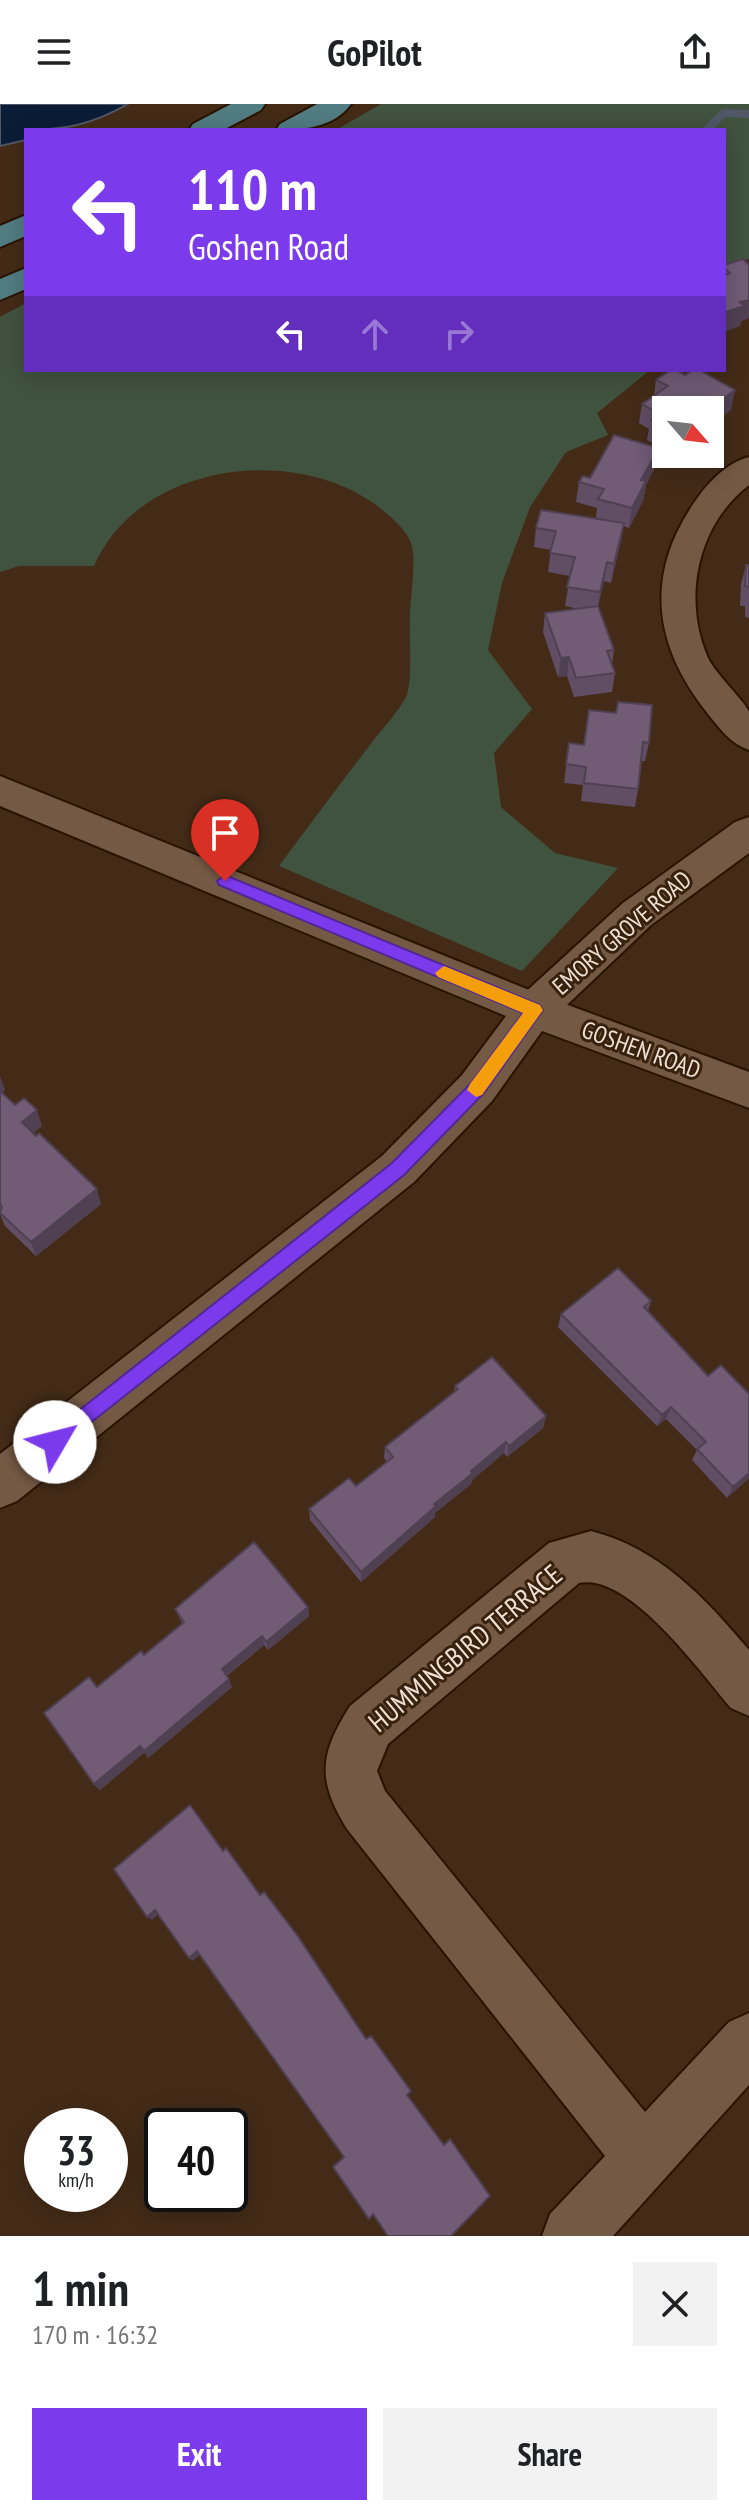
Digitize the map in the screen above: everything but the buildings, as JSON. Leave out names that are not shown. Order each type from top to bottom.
[{"type":"main road","points":[[207,128],[251,104]]},
{"type":"main road","points":[[294,128],[337,104]]},
{"type":"main road","points":[[0,238],[24,225]]},
{"type":"main road","points":[[0,291],[24,278]]},
{"type":"street","points":[[749,468],[712,501],[691,533],[683,555],[677,603],[689,655],[698,672],[749,736]]},
{"type":"street","name":"GOSHEN ROAD","points":[[0,790],[534,1010],[749,1090]]},
{"type":"street","name":"EMORY GROVE ROAD","points":[[0,1484],[398,1169],[469,1098],[534,1010],[637,914],[749,832]]},
{"type":"street","name":"HUMMINGBIRD TERRACE","points":[[643,2156],[358,1799],[351,1779],[352,1760],[369,1725],[397,1699],[567,1561],[588,1554],[609,1558],[635,1571],[749,1690]]},
{"type":"street","points":[[572,2236],[749,2042]]},
{"type":"green space","points":[[381,104],[749,104],[749,259],[726,265],[726,128],[339,128]]},
{"type":"green space","points":[[24,304],[24,372],[648,372],[597,413],[608,435],[566,452],[530,507],[502,583],[488,650],[532,709],[494,753],[501,807],[555,853],[618,868],[522,971],[279,866],[406,697],[410,670],[413,552],[410,540],[402,529],[376,505],[342,486],[303,474],[261,470],[220,474],[180,486],[145,505],[115,532],[94,566],[19,566],[0,572],[0,317]]},
{"type":"water","points":[[0,104],[128,104],[79,124],[59,128],[24,128],[24,140],[0,146]]},
{"type":"waterway","points":[[708,128],[724,113],[749,114]]},
{"type":"slow traffic","points":[[444,973],[534,1010],[476,1090]]},
{"type":"route","points":[[55,1442],[398,1169],[477,1088],[534,1010],[225,881]]}]
